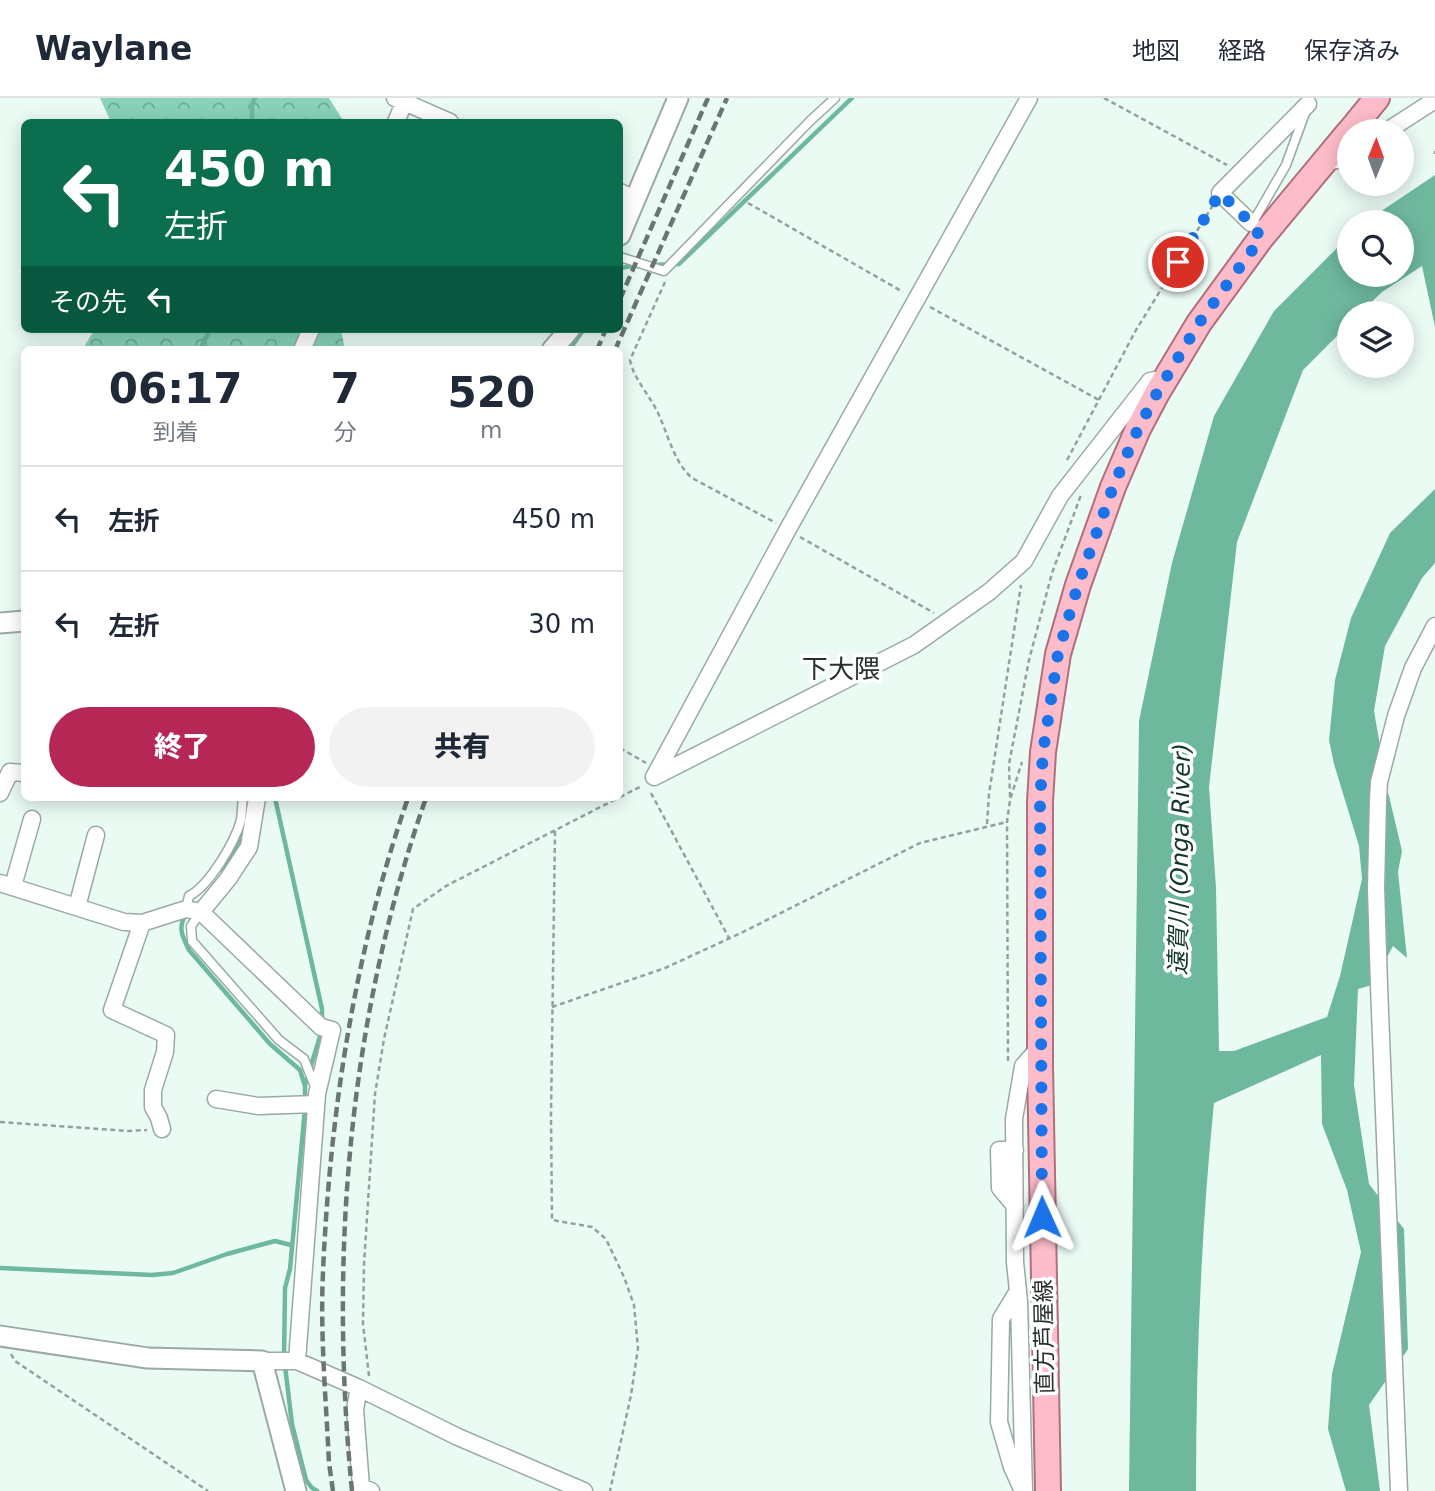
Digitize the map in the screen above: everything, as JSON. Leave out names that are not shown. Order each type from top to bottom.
[{"type":"main road","name":"直方芦屋線","points":[[1360,119],[1377,98]]},
{"type":"main road","name":"直方芦屋線","points":[[1048,1491],[1040,1047],[1040,802],[1043,752],[1058,654],[1078,585],[1113,487],[1138,429],[1256,230],[1337,147]]},
{"type":"street","points":[[623,218],[627,196],[678,98]]},
{"type":"street","points":[[1028,98],[654,777],[914,645],[989,592],[1024,561],[1060,496],[1150,381],[1167,378]]},
{"type":"street","points":[[397,119],[401,100],[443,119]]},
{"type":"street","points":[[1406,119],[1435,100]]},
{"type":"street","points":[[1256,230],[1220,193],[1309,101]]},
{"type":"street","points":[[1324,162],[1337,160]]},
{"type":"street","points":[[0,622],[21,621]]},
{"type":"street","points":[[1399,1491],[1376,888],[1378,800],[1396,716],[1413,667],[1435,626]]},
{"type":"street","points":[[0,793],[10,772],[21,773]]},
{"type":"street","points":[[32,819],[6,885],[124,922],[142,923],[193,910],[228,879],[248,847],[256,801]]},
{"type":"street","points":[[77,906],[96,835]]},
{"type":"street","points":[[193,910],[321,1027],[332,1030],[317,1099],[280,1361],[296,1491]]},
{"type":"street","points":[[142,923],[112,1010],[166,1035],[165,1052],[153,1090],[153,1107],[162,1129]]},
{"type":"street","points":[[1024,1491],[1014,1119],[1023,1066],[1040,1047]]},
{"type":"street","points":[[216,1099],[258,1106],[317,1099]]},
{"type":"street","points":[[1018,1291],[1001,1319],[999,1422],[1012,1467],[1024,1491]]},
{"type":"street","points":[[0,1336],[148,1358],[280,1361],[359,1388],[458,1437],[584,1491]]},
{"type":"street","points":[[359,1388],[355,1409],[361,1487],[371,1491]]},
{"type":"lane","points":[[623,258],[664,271],[835,98]]},
{"type":"lane","points":[[1256,230],[1286,165],[1309,101]]},
{"type":"lane","points":[[243,801],[241,820],[228,849],[198,892],[189,896],[193,910],[192,942],[279,1040],[304,1059],[317,1099]]},
{"type":"path","points":[[1104,98],[1241,173]]},
{"type":"path","points":[[1060,496],[1068,455],[1136,330],[1220,193]]},
{"type":"path","points":[[664,271],[665,282],[630,360],[633,372],[656,409],[681,467],[692,478],[949,622]]},
{"type":"path","points":[[1009,1069],[1009,764],[1029,660],[1052,573],[1083,492]]},
{"type":"path","points":[[987,826],[992,772],[1024,561]]},
{"type":"path","points":[[623,750],[658,769]]},
{"type":"path","points":[[1010,800],[1025,755]]},
{"type":"path","points":[[623,796],[646,784],[729,939]]},
{"type":"path","points":[[374,1396],[363,1325],[364,1264],[375,1094],[384,1039],[413,909],[446,886],[613,801]]},
{"type":"path","points":[[552,1007],[664,968],[729,939],[919,844],[1007,822]]},
{"type":"path","points":[[555,831],[552,1220],[592,1227],[606,1239],[625,1277],[634,1305],[638,1348],[631,1395],[610,1491]]},
{"type":"path","points":[[0,1122],[128,1131],[162,1129]]},
{"type":"path","points":[[0,1336],[15,1361],[208,1491]]},
{"type":"green space","points":[[100,98],[329,98],[342,119],[110,119]]},
{"type":"green space","points":[[93,333],[342,333],[344,346],[84,346]]},
{"type":"water","points":[[1435,175],[1435,327],[1422,266],[1414,271],[1414,210],[1383,210],[1404,196],[1414,196],[1414,189]]},
{"type":"water","name":"遠賀川 (Onga River)","points":[[1337,248],[1337,287],[1390,287],[1373,301],[1337,301],[1337,336],[1303,370],[1237,542],[1209,787],[1216,888],[1219,1051],[1234,1051],[1327,1017],[1340,976],[1362,879],[1359,846],[1329,740],[1335,680],[1351,618],[1390,533],[1435,489],[1435,563],[1422,578],[1385,646],[1374,711],[1388,792],[1402,851],[1398,872],[1407,958],[1393,946],[1372,985],[1358,989],[1354,1085],[1369,1184],[1404,1229],[1408,1349],[1369,1405],[1380,1491],[1346,1491],[1328,1429],[1332,1374],[1361,1252],[1347,1190],[1322,1124],[1321,1055],[1214,1103],[1200,1297],[1196,1491],[1129,1491],[1139,721],[1172,563],[1214,416],[1274,311]]},
{"type":"waterway","points":[[252,119],[255,98]]},
{"type":"waterway","points":[[651,265],[679,264],[852,98]]},
{"type":"waterway","points":[[623,268],[639,265]]},
{"type":"waterway","points":[[202,346],[208,333]]},
{"type":"waterway","points":[[572,346],[581,333]]},
{"type":"waterway","points":[[276,801],[322,1009],[322,1021]]},
{"type":"waterway","points":[[223,872],[240,839],[246,819]]},
{"type":"waterway","points":[[186,915],[181,928],[189,950],[270,1044],[300,1070],[305,1086],[305,1100]]},
{"type":"waterway","points":[[305,1085],[322,1030]]},
{"type":"waterway","points":[[284,1358],[285,1288],[290,1269],[305,1109]]},
{"type":"waterway","points":[[0,1268],[152,1275],[173,1273],[275,1241],[291,1245]]},
{"type":"waterway","points":[[285,1366],[292,1424],[306,1480],[317,1491]]},
{"type":"railway","points":[[623,292],[708,98]]},
{"type":"railway","points":[[623,332],[727,98]]},
{"type":"railway","points":[[599,346],[604,333]]},
{"type":"railway","points":[[617,346],[623,333]]},
{"type":"railway","points":[[333,1491],[329,1463],[322,1319],[326,1212],[332,1151],[348,1032],[360,972],[389,855],[407,801]]},
{"type":"railway","points":[[352,1491],[345,1403],[343,1316],[351,1140],[362,1053],[378,967],[399,882],[425,801]]},
{"type":"district","name":"下大隈","points":[[841,669]]},
{"type":"route","points":[[1042,1217],[1040,802],[1043,752],[1058,654],[1078,585],[1113,487],[1138,429],[1199,323],[1261,238],[1251,223],[1220,193],[1178,262]]}]
